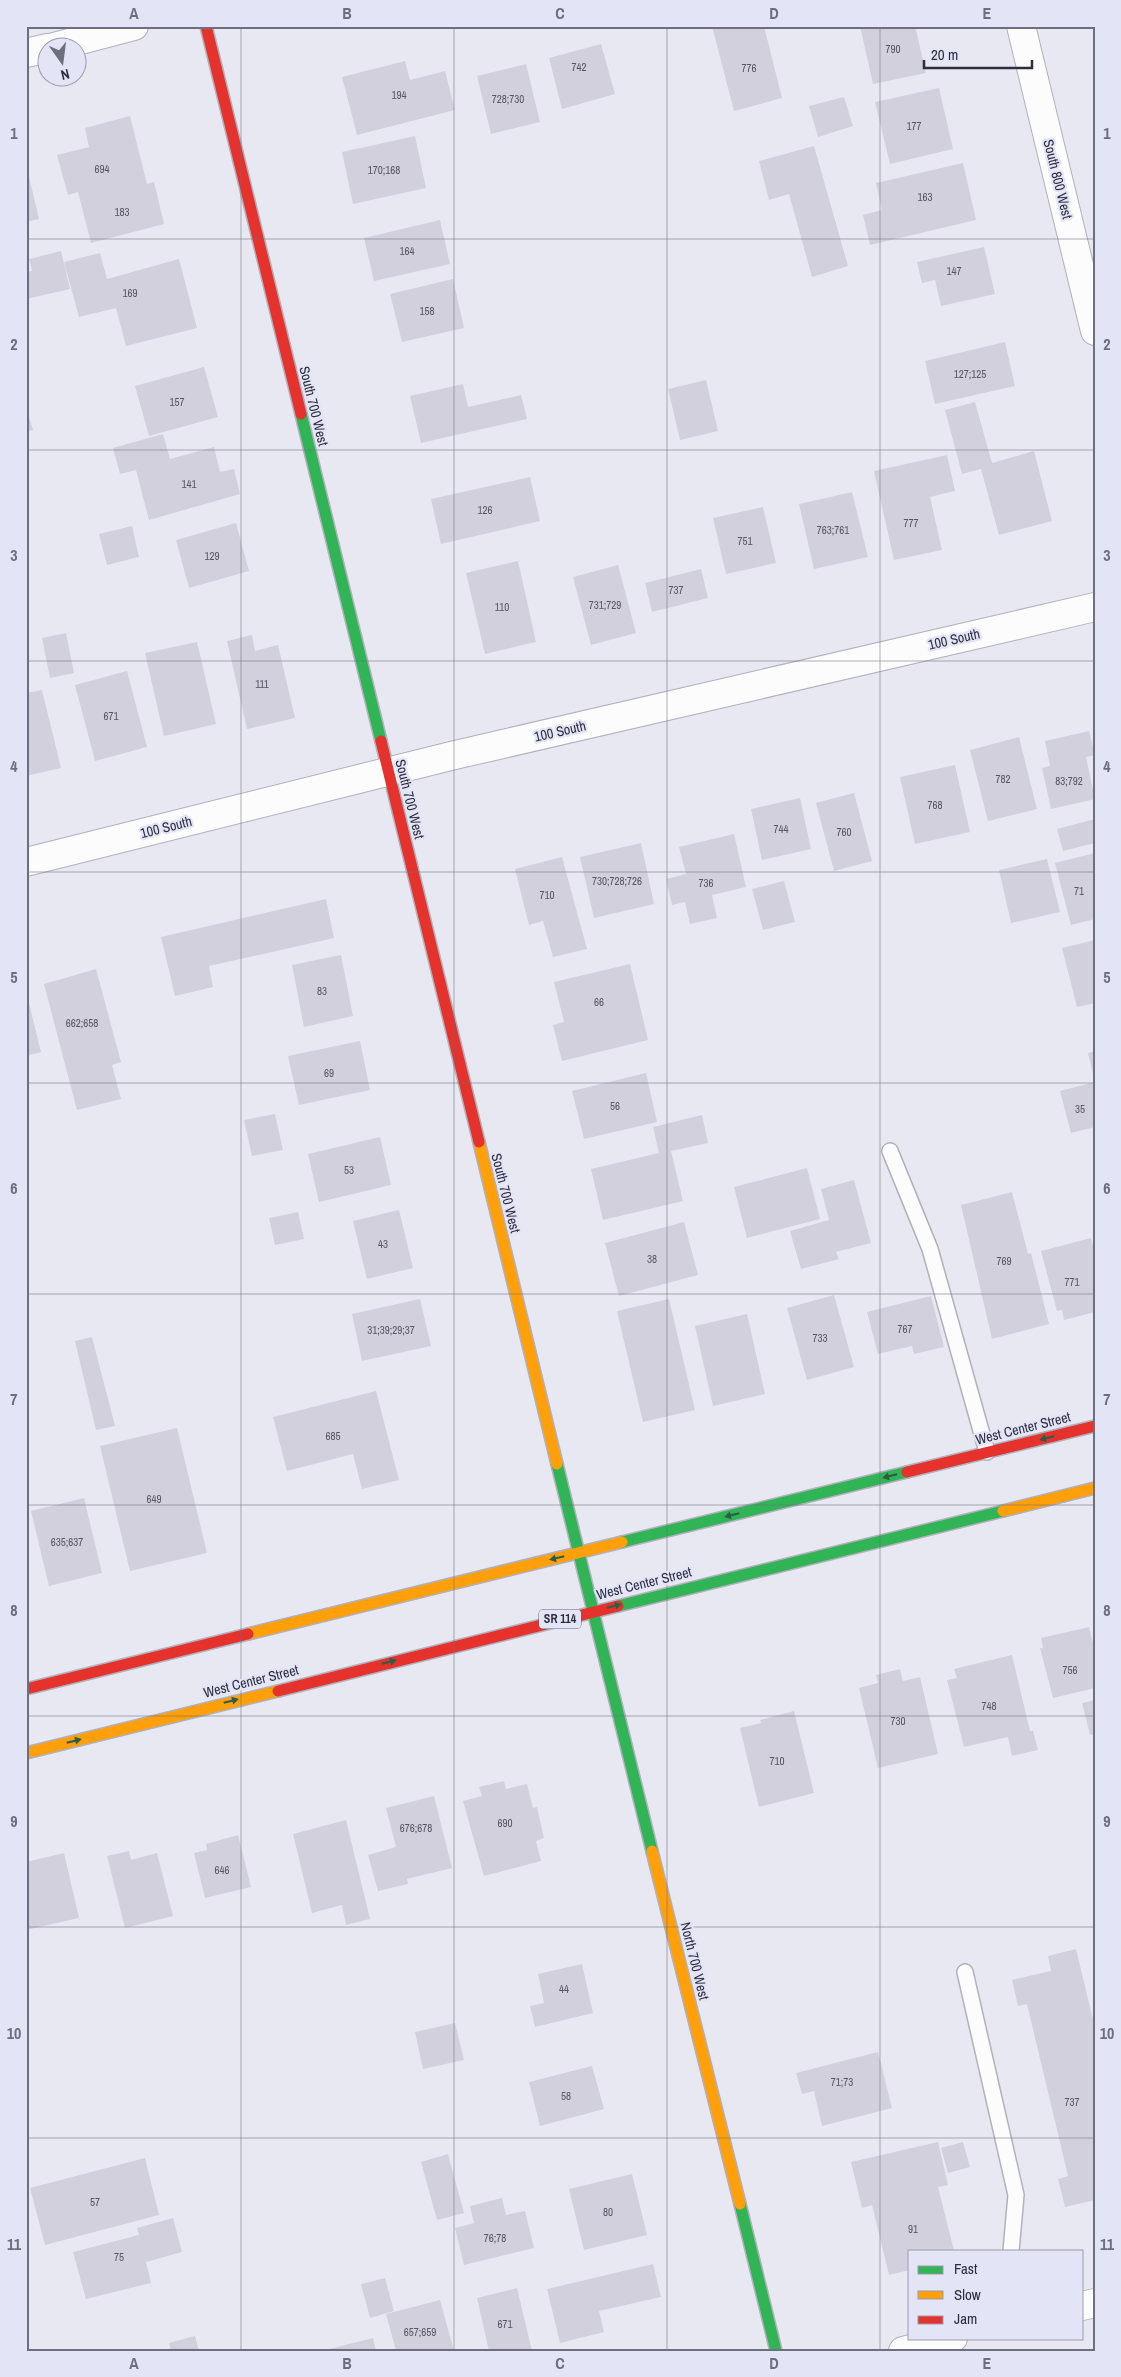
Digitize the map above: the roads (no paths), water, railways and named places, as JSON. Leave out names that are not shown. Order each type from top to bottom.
[{"type":"street","points":[[88,38],[134,26]]},
{"type":"street","name":"South 700 West","points":[[206,26],[586,1579]]},
{"type":"street","name":"South 800 West","points":[[1020,26],[1095,331]]},
{"type":"street","name":"100 South","points":[[26,862],[388,771],[1095,607]]},
{"type":"street","name":"West Center Street","points":[[26,1689],[1095,1426]]},
{"type":"street","name":"West Center Street","points":[[26,1752],[1095,1488]]},
{"type":"street","name":"North 700 West","points":[[586,1579],[776,2351]]},
{"type":"street","points":[[904,2351],[945,2340]]},
{"type":"lane","points":[[890,1151],[930,1249],[987,1452]]},
{"type":"lane","points":[[966,1972],[1016,2195],[1011,2250]]}]
